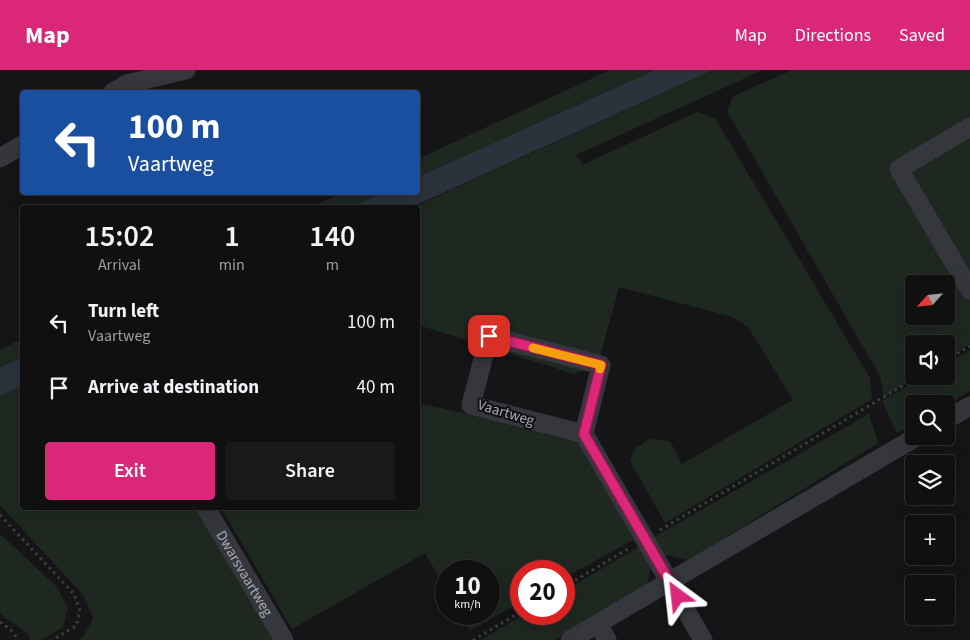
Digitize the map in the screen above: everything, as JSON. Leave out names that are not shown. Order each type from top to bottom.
[{"type":"street","points":[[119,82],[186,70]]},
{"type":"street","points":[[970,127],[899,170],[970,290]]},
{"type":"street","points":[[0,158],[20,146]]},
{"type":"street","name":"Vaartweg","points":[[489,336],[601,365],[584,434],[471,405],[489,336]]},
{"type":"street","points":[[955,415],[970,406]]},
{"type":"street","points":[[584,434],[703,640]]},
{"type":"street","points":[[570,640],[602,632],[670,581],[905,444]]},
{"type":"street","name":"Dwarsvaartweg","points":[[207,510],[284,640]]},
{"type":"path","points":[[955,355],[970,346]]},
{"type":"path","points":[[575,580],[905,384]]},
{"type":"path","points":[[0,515],[74,594],[80,611],[76,626],[52,640]]},
{"type":"path","points":[[473,640],[510,618]]},
{"type":"path","points":[[0,622],[11,630],[19,640]]},
{"type":"shaded area","points":[[610,70],[655,70],[420,176],[420,158]]},
{"type":"shaded area","points":[[655,70],[713,70],[416,205],[356,205],[379,195],[420,195],[420,176]]},
{"type":"shaded area","points":[[713,70],[763,70],[576,155],[584,166],[584,164],[697,112],[715,118],[870,378],[872,399],[665,523],[630,461],[635,449],[649,439],[670,441],[682,464],[793,400],[748,327],[733,317],[619,287],[598,364],[574,374],[420,326],[419,205]]},
{"type":"shaded area","points":[[792,70],[970,70],[970,344],[955,353],[955,335],[905,335],[905,384],[884,397],[880,376],[727,111],[733,96]]},
{"type":"shaded area","points":[[337,195],[379,195],[356,205],[315,205]]},
{"type":"shaded area","points":[[20,340],[20,358],[0,367],[0,350]]},
{"type":"shaded area","points":[[970,350],[970,391],[955,400],[955,395],[905,395],[905,429],[897,433],[882,401],[909,385],[955,385],[955,359]]},
{"type":"shaded area","points":[[20,358],[20,387],[0,396],[0,367]]},
{"type":"shaded area","points":[[20,387],[20,510],[197,510],[274,640],[79,640],[83,637],[93,619],[85,599],[79,590],[0,505],[0,396]]},
{"type":"shaded area","points":[[420,403],[481,417],[579,443],[637,538],[575,572],[575,560],[510,560],[510,608],[500,614],[500,560],[435,560],[435,571],[425,553],[292,629],[222,510],[420,510]]},
{"type":"shaded area","points":[[869,414],[878,443],[689,560],[665,555],[654,537]]},
{"type":"shaded area","points":[[0,534],[57,587],[68,608],[63,627],[42,640],[31,640],[28,634],[0,614]]},
{"type":"shaded area","points":[[642,545],[652,564],[647,585],[554,640],[480,640],[510,623],[510,625],[575,625],[575,585]]},
{"type":"shaded area","points":[[466,625],[481,625],[470,631]]},
{"type":"slow traffic","points":[[533,348],[601,365],[600,369]]},
{"type":"route","points":[[489,336],[601,365],[584,434],[678,596]]}]
